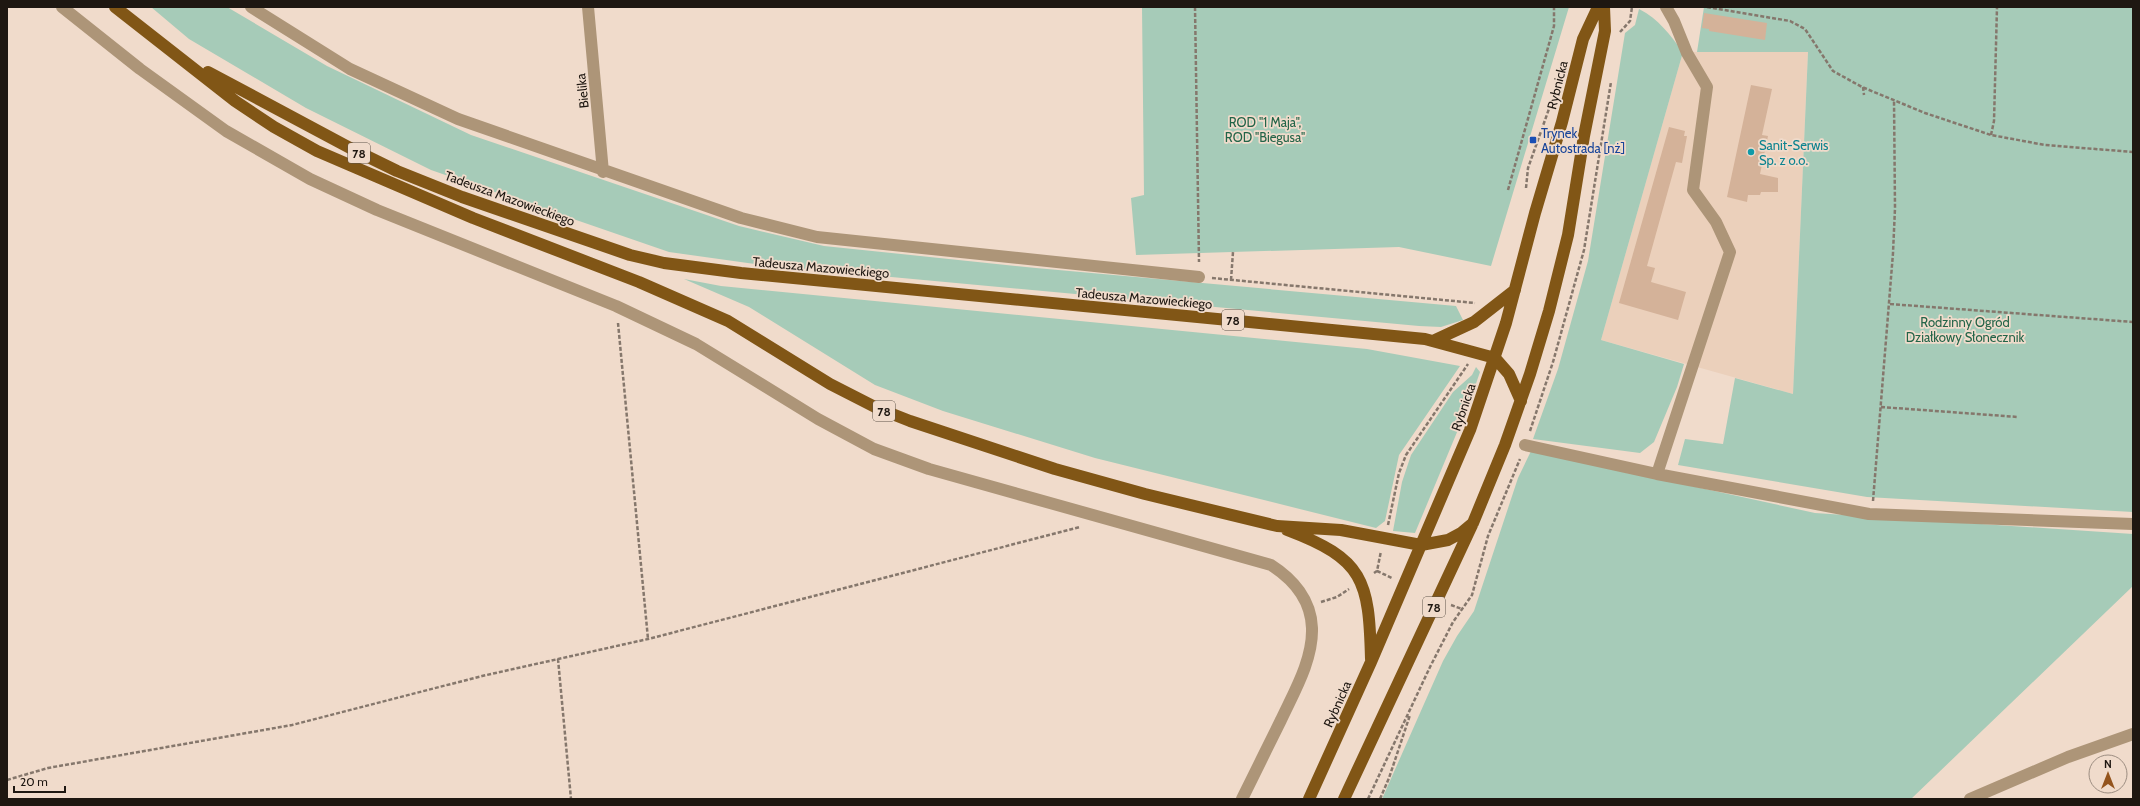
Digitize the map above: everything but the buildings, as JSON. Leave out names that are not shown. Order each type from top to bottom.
[{"type":"main road","name":"Tadeusza Mazowieckiego","points":[[115,7],[184,59],[235,101],[274,128],[317,151],[473,218],[640,282],[728,321],[830,384],[877,408],[986,447],[1055,469],[1145,494],[1277,526],[1342,530],[1421,545]]},
{"type":"main road","name":"Rybnicka","points":[[1309,799],[1371,662],[1470,430],[1495,358],[1515,290],[1535,213],[1562,122],[1583,38],[1598,7]]},
{"type":"main road","points":[[1521,401],[1549,311],[1568,235],[1584,136],[1605,31],[1604,7]]},
{"type":"main road","name":"Tadeusza Mazowieckiego","points":[[184,59],[302,124],[397,171],[462,197],[607,248],[664,263],[776,277],[1393,335],[1433,341],[1495,358]]},
{"type":"main road","points":[[1433,341],[1474,322],[1515,290]]},
{"type":"main road","points":[[1495,358],[1509,374],[1521,401]]},
{"type":"main road","name":"78","points":[[1344,799],[1473,523],[1521,401]]},
{"type":"main road","points":[[1421,545],[1448,540],[1461,533],[1473,523]]},
{"type":"main road","name":"78","points":[[1277,526],[1306,537],[1334,552],[1357,575],[1365,591],[1369,609],[1371,662]]},
{"type":"street","points":[[62,7],[140,69],[226,131],[310,180],[377,210],[616,306],[696,344],[812,416],[874,449],[929,469],[1271,564],[1287,575],[1299,590],[1308,607],[1312,627],[1311,646],[1297,685],[1242,799]]},
{"type":"street","points":[[251,7],[350,69],[451,116],[603,172],[741,218],[817,237],[1199,277]]},
{"type":"street","name":"Bielika","points":[[588,7],[603,172]]},
{"type":"street","points":[[1657,474],[1730,252],[1716,222],[1693,190],[1707,87],[1687,53],[1674,21],[1666,7]]},
{"type":"street","points":[[1525,446],[1657,474],[1873,514],[2133,524]]},
{"type":"street","points":[[1970,799],[2068,758],[2133,734]]},
{"type":"path","points":[[1195,7],[1199,277],[1469,303]]},
{"type":"path","points":[[1508,190],[1554,26],[1554,7]]},
{"type":"path","points":[[1707,7],[1790,21],[1805,29],[1833,71],[1862,87],[1925,113],[1991,135],[2045,144],[2133,152]]},
{"type":"path","points":[[1991,135],[1994,121],[1997,7]]},
{"type":"path","points":[[1862,87],[1864,95]]},
{"type":"path","points":[[1873,514],[1890,304],[1895,208],[1894,100]]},
{"type":"path","points":[[1231,280],[1233,252]]},
{"type":"path","points":[[1890,304],[2133,322]]},
{"type":"path","points":[[616,306],[648,639]]},
{"type":"path","points":[[1387,526],[1390,520],[1399,473],[1406,455],[1469,364]]},
{"type":"path","points":[[1881,407],[2018,417]]},
{"type":"path","points":[[7,780],[48,768],[292,725],[482,676],[648,639],[1083,526],[1091,514]]},
{"type":"path","points":[[1374,573],[1377,571],[1382,547]]},
{"type":"path","points":[[1377,571],[1395,579]]},
{"type":"path","points":[[1308,607],[1338,597],[1349,589]]},
{"type":"path","points":[[1446,603],[1462,609]]},
{"type":"path","points":[[558,659],[571,799]]},
{"type":"path","points":[[1368,799],[1411,710],[1389,778],[1380,799]]},
{"type":"shaded area","points":[[1808,51],[1793,394],[1601,340],[1683,52]]},
{"type":"green space","points":[[151,7],[227,7],[327,66],[471,135],[739,226],[824,246],[1036,268],[1456,306],[1463,320],[1441,327],[1419,326],[762,265],[669,252],[431,170],[306,108],[189,39]]},
{"type":"green space","name":"ROD \"1 Maja\", ROD \"Biegusa\"","points":[[1142,7],[1569,7],[1491,266],[1399,247],[1136,255],[1131,198],[1144,195]]},
{"type":"green space","name":"Rodzinny Ogród Działkowy Słonecznik","points":[[1704,7],[2133,7],[2133,512],[1867,497],[1678,465],[1685,439],[1723,444],[1735,378],[1793,394],[1808,52],[1697,52]]},
{"type":"green space","points":[[1639,9],[1658,23],[1683,52],[1601,340],[1684,364],[1677,387],[1654,442],[1640,453],[1533,439],[1558,369],[1588,261],[1625,33],[1635,25]]},
{"type":"green space","points":[[684,279],[721,286],[1367,349],[1460,366],[1399,455],[1385,521],[1376,528],[1095,458],[943,411],[875,385],[749,307]]},
{"type":"green space","points":[[1476,367],[1480,372],[1470,401],[1415,533],[1393,531],[1402,482],[1411,455],[1453,392],[1472,375]]},
{"type":"green space","points":[[1531,451],[1815,513],[2133,534],[2133,586],[1911,799],[1382,799],[1443,661],[1457,636],[1474,611],[1518,478]]},
{"type":"place","name":"Trynek Autostrada [nż]","points":[[1533,140]]},
{"type":"place","name":"Sanit-Serwis Sp. z o.o.","points":[[1751,152]]}]
